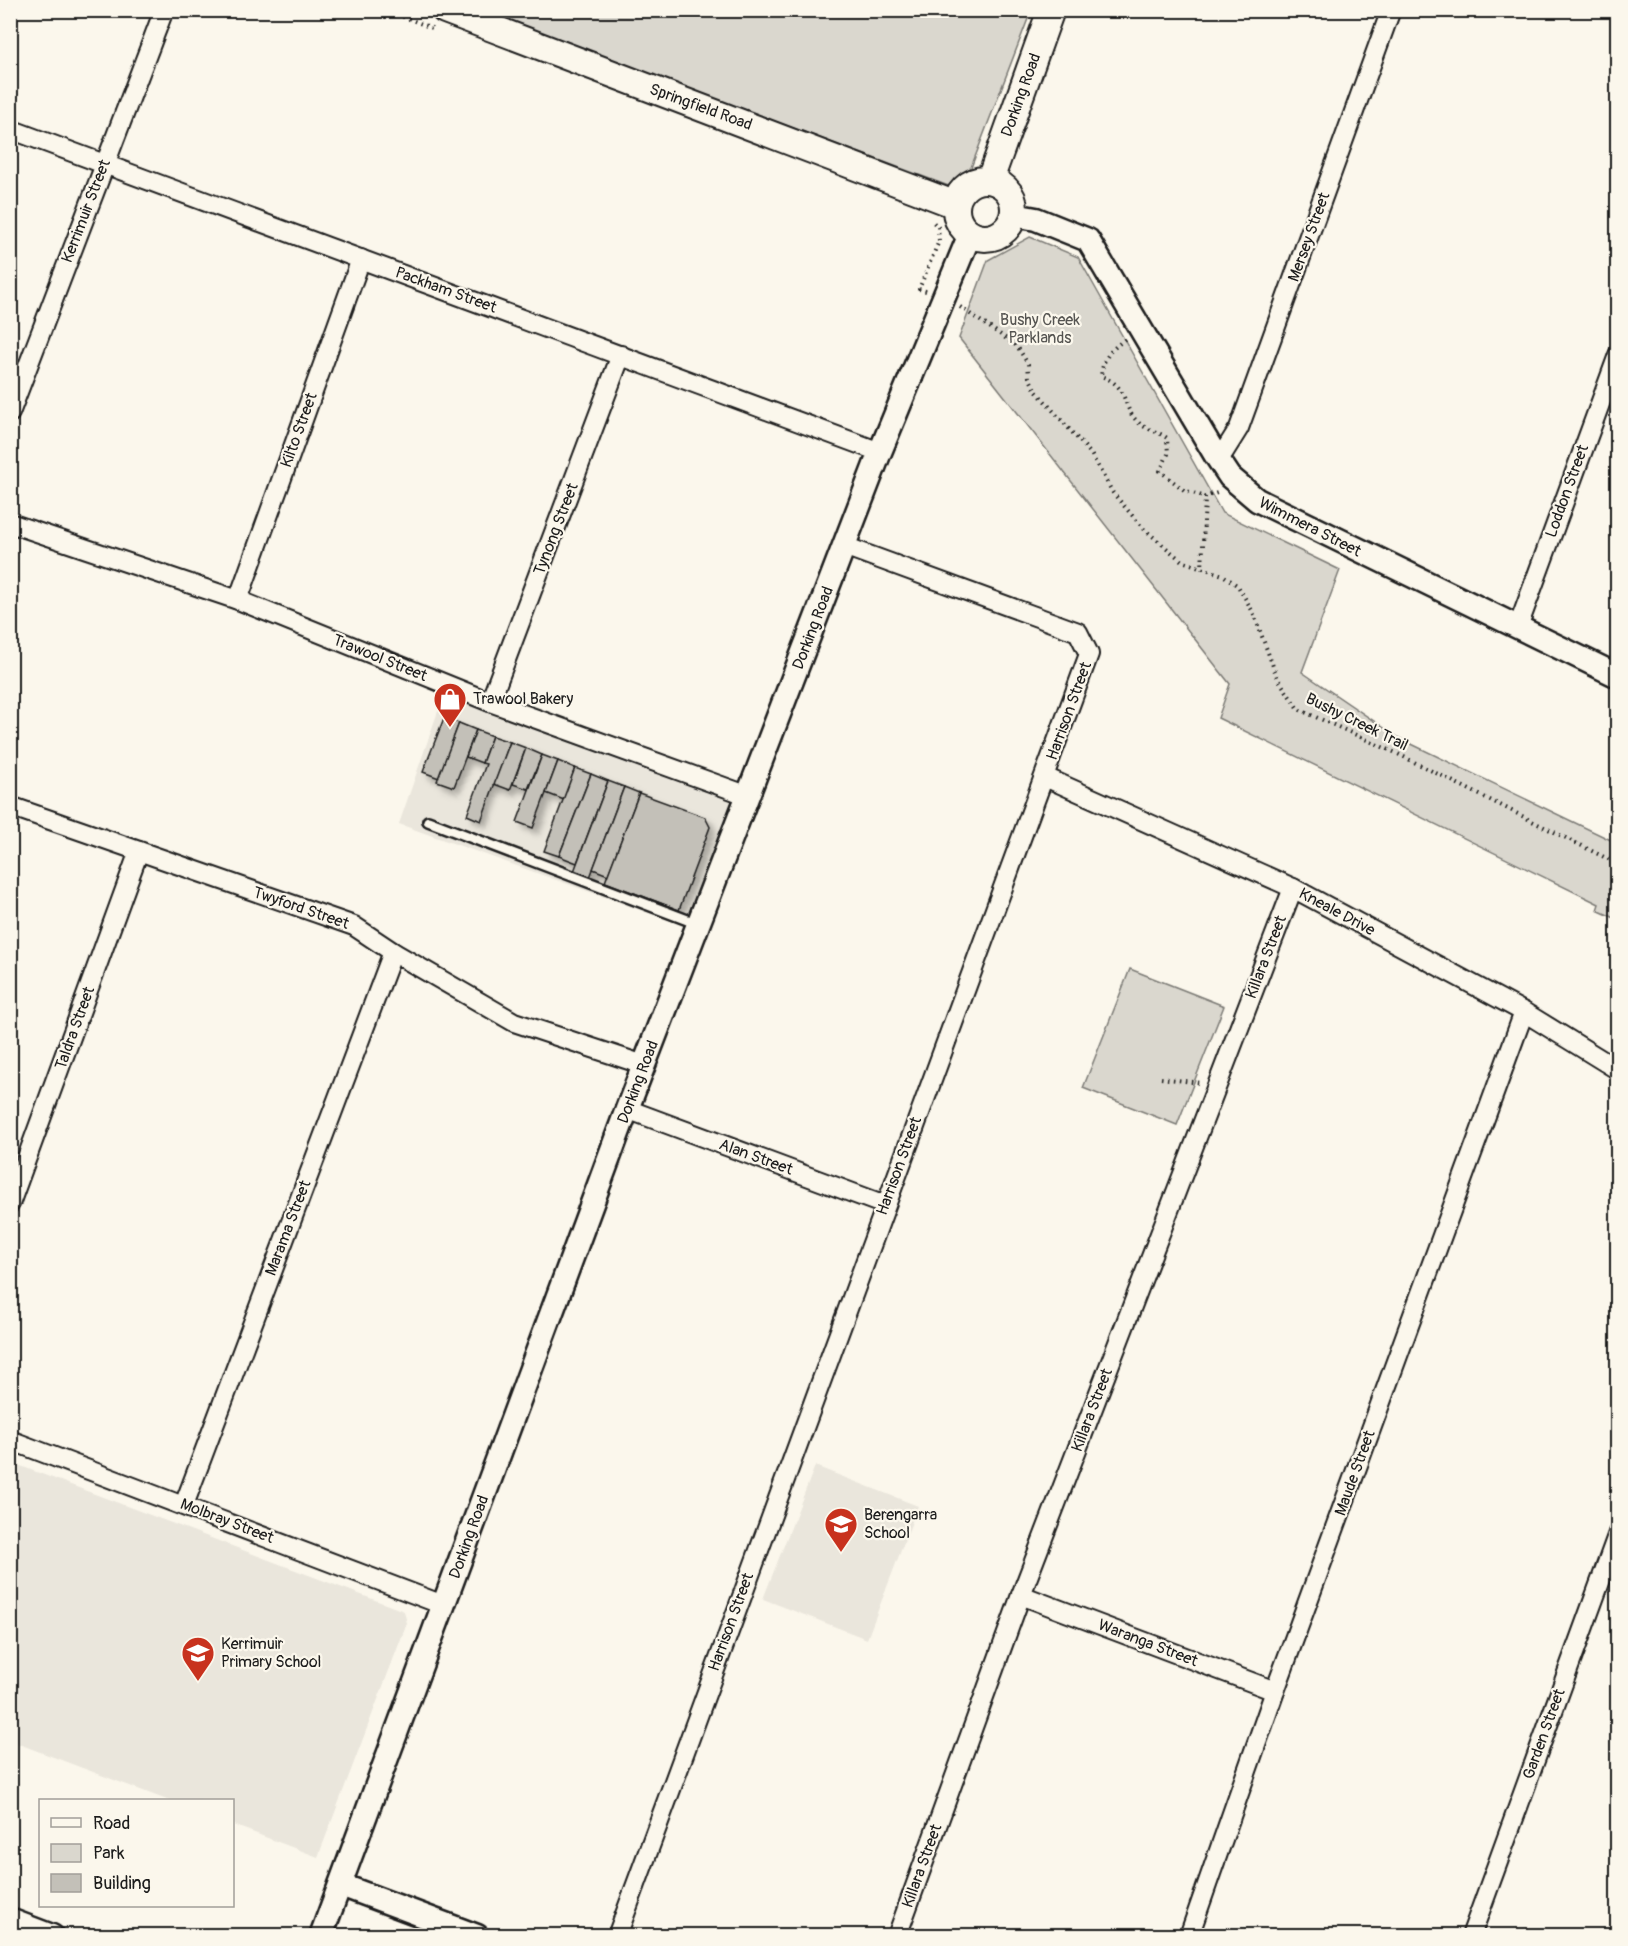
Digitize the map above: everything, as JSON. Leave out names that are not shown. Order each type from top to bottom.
[{"type":"main road","name":"Springfield Road","points":[[445,10],[956,205]]},
{"type":"main road","name":"Dorking Road","points":[[990,180],[1051,10]]},
{"type":"main road","points":[[990,180],[1006,188],[1012,196],[1014,215],[1011,224],[1000,234],[981,238],[970,234],[961,225],[956,205],[962,191],[970,184],[990,180]]},
{"type":"street","name":"Kerrimuir Street","points":[[10,413],[164,10]]},
{"type":"street","name":"Mersey Street","points":[[1216,456],[1224,452],[1239,428],[1391,10]]},
{"type":"street","name":"Packham Street","points":[[10,129],[880,452]]},
{"type":"street","name":"Wimmera Street","points":[[1014,215],[1036,219],[1089,240],[1216,456],[1230,477],[1257,500],[1617,675]]},
{"type":"street","name":"Dorking Road","points":[[321,1935],[627,1109],[880,452],[970,234]]},
{"type":"street","name":"Kilto Street","points":[[238,600],[361,259]]},
{"type":"street","name":"Loddon Street","points":[[1518,627],[1617,355]]},
{"type":"street","name":"Tynong Street","points":[[490,702],[621,356]]},
{"type":"street","name":"Trawool Street","points":[[10,522],[238,600],[490,702],[749,796]]},
{"type":"street","name":"Harrison Street","points":[[616,1935],[1089,654],[1078,632],[844,546]]},
{"type":"street","name":"Kneale Drive","points":[[1045,777],[1293,888],[1524,1012],[1617,1070]]},
{"type":"street","name":"Twyford Street","points":[[10,806],[354,926],[393,952],[513,1022],[644,1065]]},
{"type":"street","name":"Taldra Street","points":[[10,1204],[139,851]]},
{"type":"street","name":"Killara Street","points":[[897,1935],[1021,1595],[1293,888]]},
{"type":"street","name":"Marama Street","points":[[184,1504],[393,952]]},
{"type":"street","name":"Maude Street","points":[[1189,1935],[1275,1691],[1524,1012]]},
{"type":"street","name":"Alan Street","points":[[627,1109],[885,1205]]},
{"type":"street","name":"Molbray Street","points":[[10,1440],[184,1504],[443,1605]]},
{"type":"street","name":"Garden Street","points":[[1471,1935],[1617,1533]]},
{"type":"street","name":"Waranga Street","points":[[1021,1595],[1275,1691]]},
{"type":"street","points":[[340,1885],[477,1935]]},
{"type":"street","points":[[10,1920],[52,1935]]},
{"type":"lane","points":[[428,821],[698,924]]},
{"type":"path","name":"Bushy Creek Trail","points":[[921,216],[931,220],[938,227],[939,242],[919,288],[966,310],[1017,346],[1028,364],[1029,377],[1036,391],[1091,454],[1113,493],[1164,548],[1182,561],[1202,570],[1223,575],[1238,586],[1253,612],[1277,677],[1298,709],[1396,753],[1617,864]]},
{"type":"path","points":[[1140,328],[1108,353],[1103,362],[1101,376],[1113,380],[1121,388],[1137,422],[1167,438],[1168,454],[1160,471],[1184,490],[1205,497],[1218,495],[1230,477]]},
{"type":"path","points":[[1202,570],[1205,497]]},
{"type":"path","points":[[1161,1078],[1173,1082],[1217,1085]]},
{"type":"shaded area","points":[[445,691],[742,800],[694,929],[399,824]]},
{"type":"shaded area","name":"Kerrimuir Primary School","points":[[10,1462],[404,1611],[407,1623],[318,1857],[234,1825],[234,1799],[164,1799],[11,1741]]},
{"type":"shaded area","name":"Berengarra School","points":[[815,1466],[918,1506],[867,1639],[763,1599]]},
{"type":"green space","points":[[480,11],[1031,11],[962,191]]},
{"type":"green space","name":"Bushy Creek Parklands","points":[[1030,237],[1078,257],[1222,513],[1340,570],[1302,672],[1399,738],[1617,843],[1617,919],[1597,910],[1599,904],[1218,718],[1230,684],[959,338],[988,260]]},
{"type":"green space","points":[[1130,969],[1224,1006],[1177,1125],[1083,1088]]},
{"type":"building","points":[[444,718],[459,723],[439,778],[423,772]]},
{"type":"building","points":[[459,723],[476,730],[454,787],[437,781]]},
{"type":"building","points":[[476,730],[492,736],[482,763],[466,757]]},
{"type":"building","points":[[492,736],[510,742],[481,821],[467,815],[486,764],[482,763]]},
{"type":"building","points":[[510,742],[526,748],[510,790],[494,784]]},
{"type":"building","points":[[526,748],[542,755],[528,789],[513,784]]},
{"type":"building","points":[[542,755],[558,761],[533,828],[517,822]]},
{"type":"building","points":[[558,761],[575,768],[564,800],[546,793]]},
{"type":"building","points":[[575,768],[591,774],[559,856],[544,851]]},
{"type":"building","points":[[591,774],[608,781],[577,863],[559,856]]},
{"type":"building","points":[[608,781],[624,787],[589,880],[573,874]]},
{"type":"building","points":[[624,787],[639,793],[608,875],[593,869]]},
{"type":"building","points":[[639,793],[705,817],[710,827],[679,910],[605,882]]},
{"type":"place","name":"Trawool Bakery","points":[[450,728]]},
{"type":"place","name":"Berengarra School","points":[[841,1553]]},
{"type":"place","name":"Kerrimuir Primary School","points":[[198,1682]]}]
